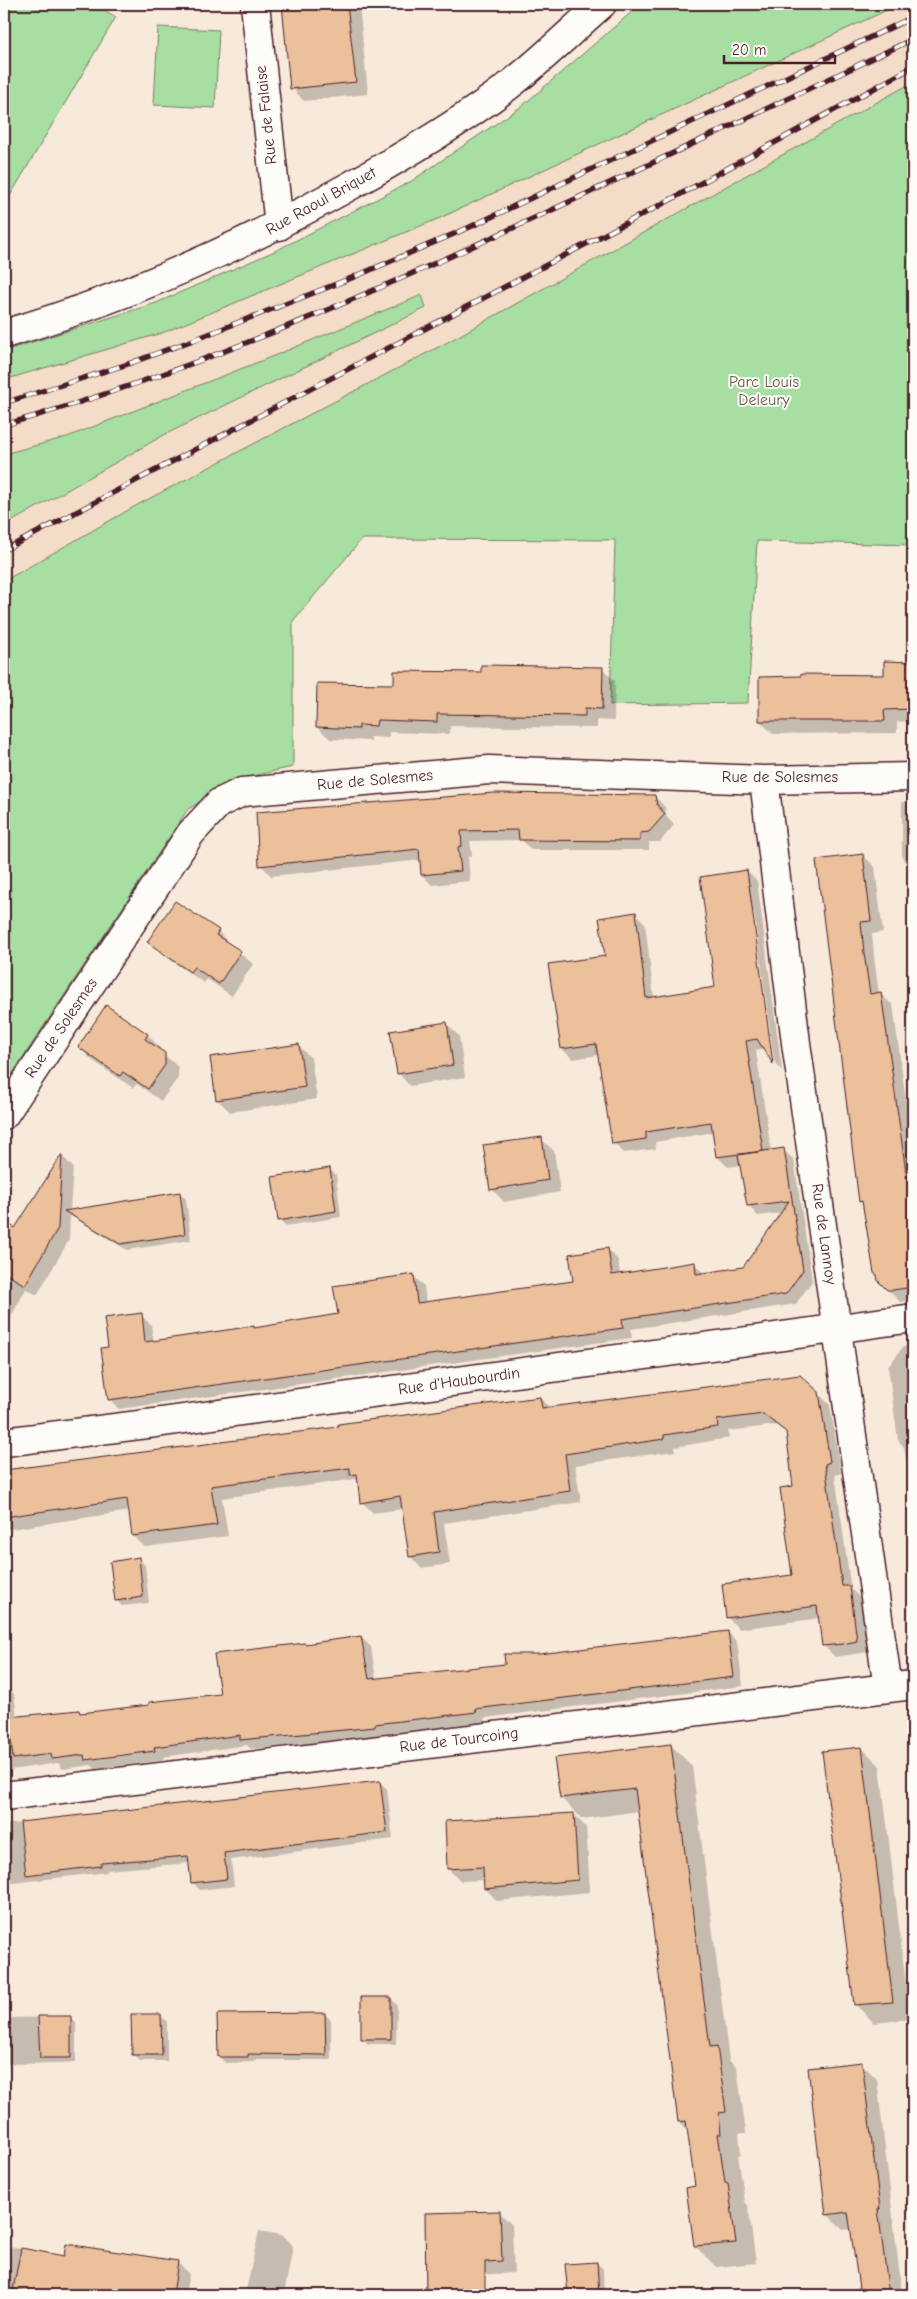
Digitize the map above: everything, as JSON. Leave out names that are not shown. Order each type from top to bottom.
[{"type":"street","name":"Rue de Falaise","points":[[255,4],[279,226]]},
{"type":"street","name":"Rue Raoul Briquet","points":[[4,334],[110,297],[222,252],[279,226],[380,169],[476,109],[512,83],[602,4]]},
{"type":"street","name":"Rue de Solesmes","points":[[4,1115],[191,833],[219,803],[242,792],[489,770],[764,780],[913,777]]},
{"type":"street","name":"Rue de Lannoy","points":[[764,780],[796,1043],[838,1329],[901,1686]]},
{"type":"street","name":"Rue d'Haubourdin","points":[[4,1442],[913,1318]]},
{"type":"street","name":"Rue de Tourcoing","points":[[4,1796],[901,1686]]},
{"type":"shaded area","points":[[641,4],[913,4],[913,82],[444,344],[139,504],[4,581],[4,526],[164,435],[426,308],[422,295],[67,437],[4,454],[4,351],[156,303],[277,250],[410,182],[522,106]]},
{"type":"green space","points":[[4,4],[94,4],[116,17],[4,206]]},
{"type":"green space","points":[[641,4],[900,4],[440,218],[162,333],[4,380],[4,351],[156,303],[277,250],[410,182],[522,106]]},
{"type":"green space","points":[[158,27],[219,30],[215,108],[154,105]]},
{"type":"green space","name":"Parc Louis Deleury","points":[[913,82],[913,545],[757,541],[748,703],[610,705],[615,540],[362,539],[293,621],[293,767],[238,779],[188,809],[4,1086],[4,581],[139,504],[444,344]]},
{"type":"green space","points":[[422,295],[426,308],[164,435],[4,526],[4,454],[67,437]]},
{"type":"building","points":[[282,4],[347,4],[356,82],[290,89]]},
{"type":"building","points":[[884,661],[913,662],[913,709],[884,710],[885,721],[759,721],[759,677],[801,676],[801,674],[884,675]]},
{"type":"building","points":[[481,665],[603,667],[602,709],[585,708],[585,716],[437,714],[437,722],[377,720],[376,726],[359,725],[359,729],[316,727],[317,683],[394,684],[394,671],[481,672]]},
{"type":"building","points":[[494,793],[655,795],[657,805],[665,814],[649,832],[640,833],[640,841],[519,840],[518,830],[461,831],[462,846],[458,847],[461,871],[421,875],[419,849],[259,866],[256,812]]},
{"type":"building","points":[[863,854],[871,921],[861,922],[864,953],[870,994],[881,992],[913,1223],[913,1287],[893,1290],[887,1290],[878,1281],[877,1275],[874,1273],[862,1201],[859,1202],[816,860]]},
{"type":"building","points":[[747,870],[773,1064],[757,1039],[746,1041],[763,1151],[716,1157],[711,1122],[646,1132],[646,1139],[612,1144],[596,1044],[561,1049],[548,964],[605,956],[599,918],[636,912],[646,998],[715,987],[700,877]]},
{"type":"building","points":[[175,901],[219,930],[216,935],[241,951],[219,984],[194,967],[190,972],[147,942]]},
{"type":"building","points":[[106,1005],[148,1034],[145,1039],[165,1053],[165,1065],[148,1089],[123,1072],[120,1076],[78,1047]]},
{"type":"building","points":[[447,1022],[453,1065],[397,1074],[390,1031]]},
{"type":"building","points":[[299,1044],[305,1087],[216,1100],[210,1057]]},
{"type":"building","points":[[542,1137],[548,1180],[490,1190],[483,1145]]},
{"type":"building","points":[[784,1148],[803,1270],[786,1294],[622,1319],[623,1328],[108,1400],[101,1348],[108,1347],[104,1318],[142,1313],[145,1342],[254,1326],[254,1328],[338,1314],[333,1286],[414,1274],[417,1303],[573,1281],[569,1254],[608,1248],[612,1275],[695,1262],[696,1274],[743,1267],[789,1201],[747,1206],[738,1155]]},
{"type":"building","points":[[62,1154],[58,1228],[25,1285],[4,1273],[4,1221],[15,1228]]},
{"type":"building","points":[[330,1168],[336,1211],[278,1221],[272,1177]]},
{"type":"building","points":[[180,1192],[185,1234],[120,1244],[64,1211]]},
{"type":"building","points":[[800,1375],[819,1392],[830,1462],[825,1464],[842,1586],[850,1586],[857,1641],[843,1644],[822,1646],[817,1606],[726,1618],[722,1584],[792,1575],[780,1488],[793,1486],[786,1432],[763,1414],[717,1420],[718,1427],[664,1435],[664,1439],[565,1454],[570,1491],[434,1512],[439,1552],[409,1557],[400,1496],[360,1503],[357,1474],[350,1475],[350,1468],[211,1486],[217,1525],[132,1536],[127,1499],[4,1517],[4,1470],[338,1427],[338,1424],[540,1397],[542,1408]]},
{"type":"building","points":[[139,1557],[143,1597],[115,1601],[110,1562]]},
{"type":"building","points":[[728,1631],[734,1677],[475,1709],[477,1712],[375,1724],[375,1727],[240,1740],[240,1735],[154,1747],[155,1751],[85,1760],[84,1755],[52,1759],[51,1754],[13,1759],[9,1717],[79,1710],[80,1713],[149,1705],[149,1702],[220,1694],[214,1654],[361,1636],[369,1679],[505,1664],[504,1654],[539,1654]]},
{"type":"building","points":[[671,1744],[710,2047],[717,2046],[726,2112],[719,2113],[721,2134],[718,2134],[725,2182],[728,2183],[736,2243],[694,2246],[686,2188],[695,2186],[686,2121],[678,2122],[635,1789],[560,1798],[554,1758]]},
{"type":"building","points":[[862,1747],[893,2002],[854,2005],[822,1751]]},
{"type":"building","points":[[380,1781],[387,1832],[224,1853],[227,1879],[191,1883],[188,1856],[101,1863],[101,1866],[26,1875],[20,1822]]},
{"type":"building","points":[[574,1813],[578,1880],[484,1889],[483,1867],[447,1869],[445,1821]]},
{"type":"building","points":[[361,1997],[391,1997],[391,2039],[361,2039]]},
{"type":"building","points":[[325,2013],[326,2055],[248,2054],[248,2057],[218,2057],[217,2014]]},
{"type":"building","points":[[131,2014],[161,2014],[162,2055],[132,2055]]},
{"type":"building","points":[[38,2016],[71,2016],[71,2058],[40,2058]]},
{"type":"building","points":[[862,2062],[889,2295],[860,2295],[848,2212],[826,2215],[808,2068]]},
{"type":"building","points":[[500,2211],[502,2261],[485,2262],[485,2295],[426,2295],[425,2213]]},
{"type":"building","points":[[66,2244],[178,2261],[173,2295],[40,2295],[13,2290],[21,2248],[64,2256]]},
{"type":"building","points":[[597,2262],[599,2295],[568,2295],[565,2264]]},
{"type":"railway","points":[[4,403],[128,364],[354,277],[470,227],[913,17]]},
{"type":"railway","points":[[4,425],[81,402],[232,349],[380,288],[599,188],[913,39]]},
{"type":"railway","points":[[4,550],[668,201],[913,67]]}]
